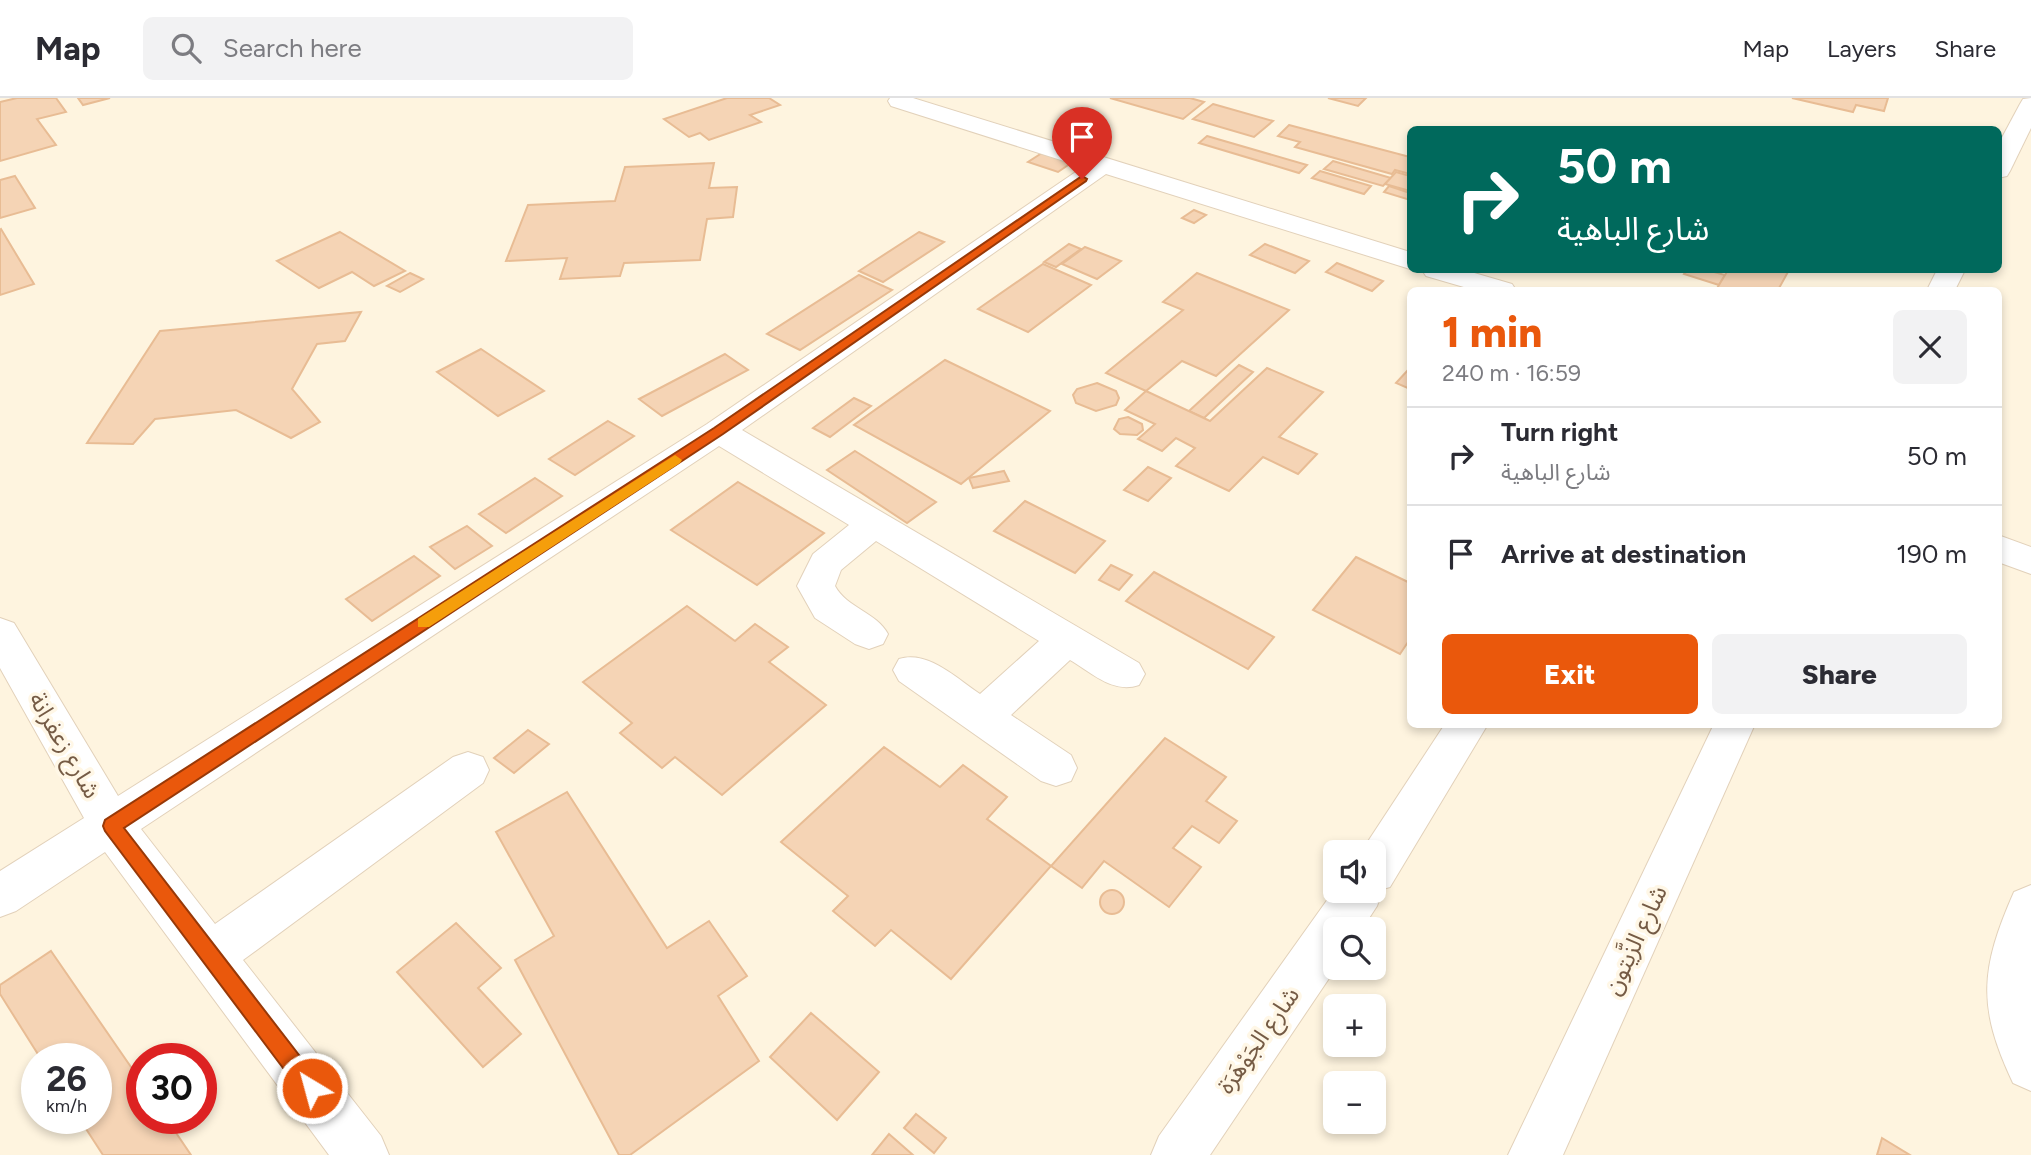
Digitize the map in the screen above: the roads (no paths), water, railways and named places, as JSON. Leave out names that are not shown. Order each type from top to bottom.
[{"type":"street","points":[[899,101],[1105,163],[1407,260]]},
{"type":"street","points":[[2002,163],[2031,104]]},
{"type":"street","points":[[0,896],[719,431],[1105,163]]},
{"type":"street","points":[[1446,273],[1492,287]]},
{"type":"street","points":[[719,431],[1125,674]]},
{"type":"street","points":[[869,634],[828,608],[816,586],[826,563],[873,524]]},
{"type":"street","points":[[2002,550],[2031,561]]},
{"type":"street","name":"شارع زعفرانة","points":[[0,634],[112,826],[362,1155]]},
{"type":"street","points":[[982,717],[1067,639]]},
{"type":"street","points":[[913,670],[1056,768]]},
{"type":"street","points":[[1386,853],[1465,728]]},
{"type":"street","name":"شارع الزَّيتون","points":[[1535,1155],[1733,728]]},
{"type":"street","points":[[211,956],[468,770]]},
{"type":"street","name":"شارع الجَوْهَرَة","points":[[1178,1155],[1353,903]]},
{"type":"street","points":[[2031,907],[2008,995],[2016,1038],[2031,1065]]}]
